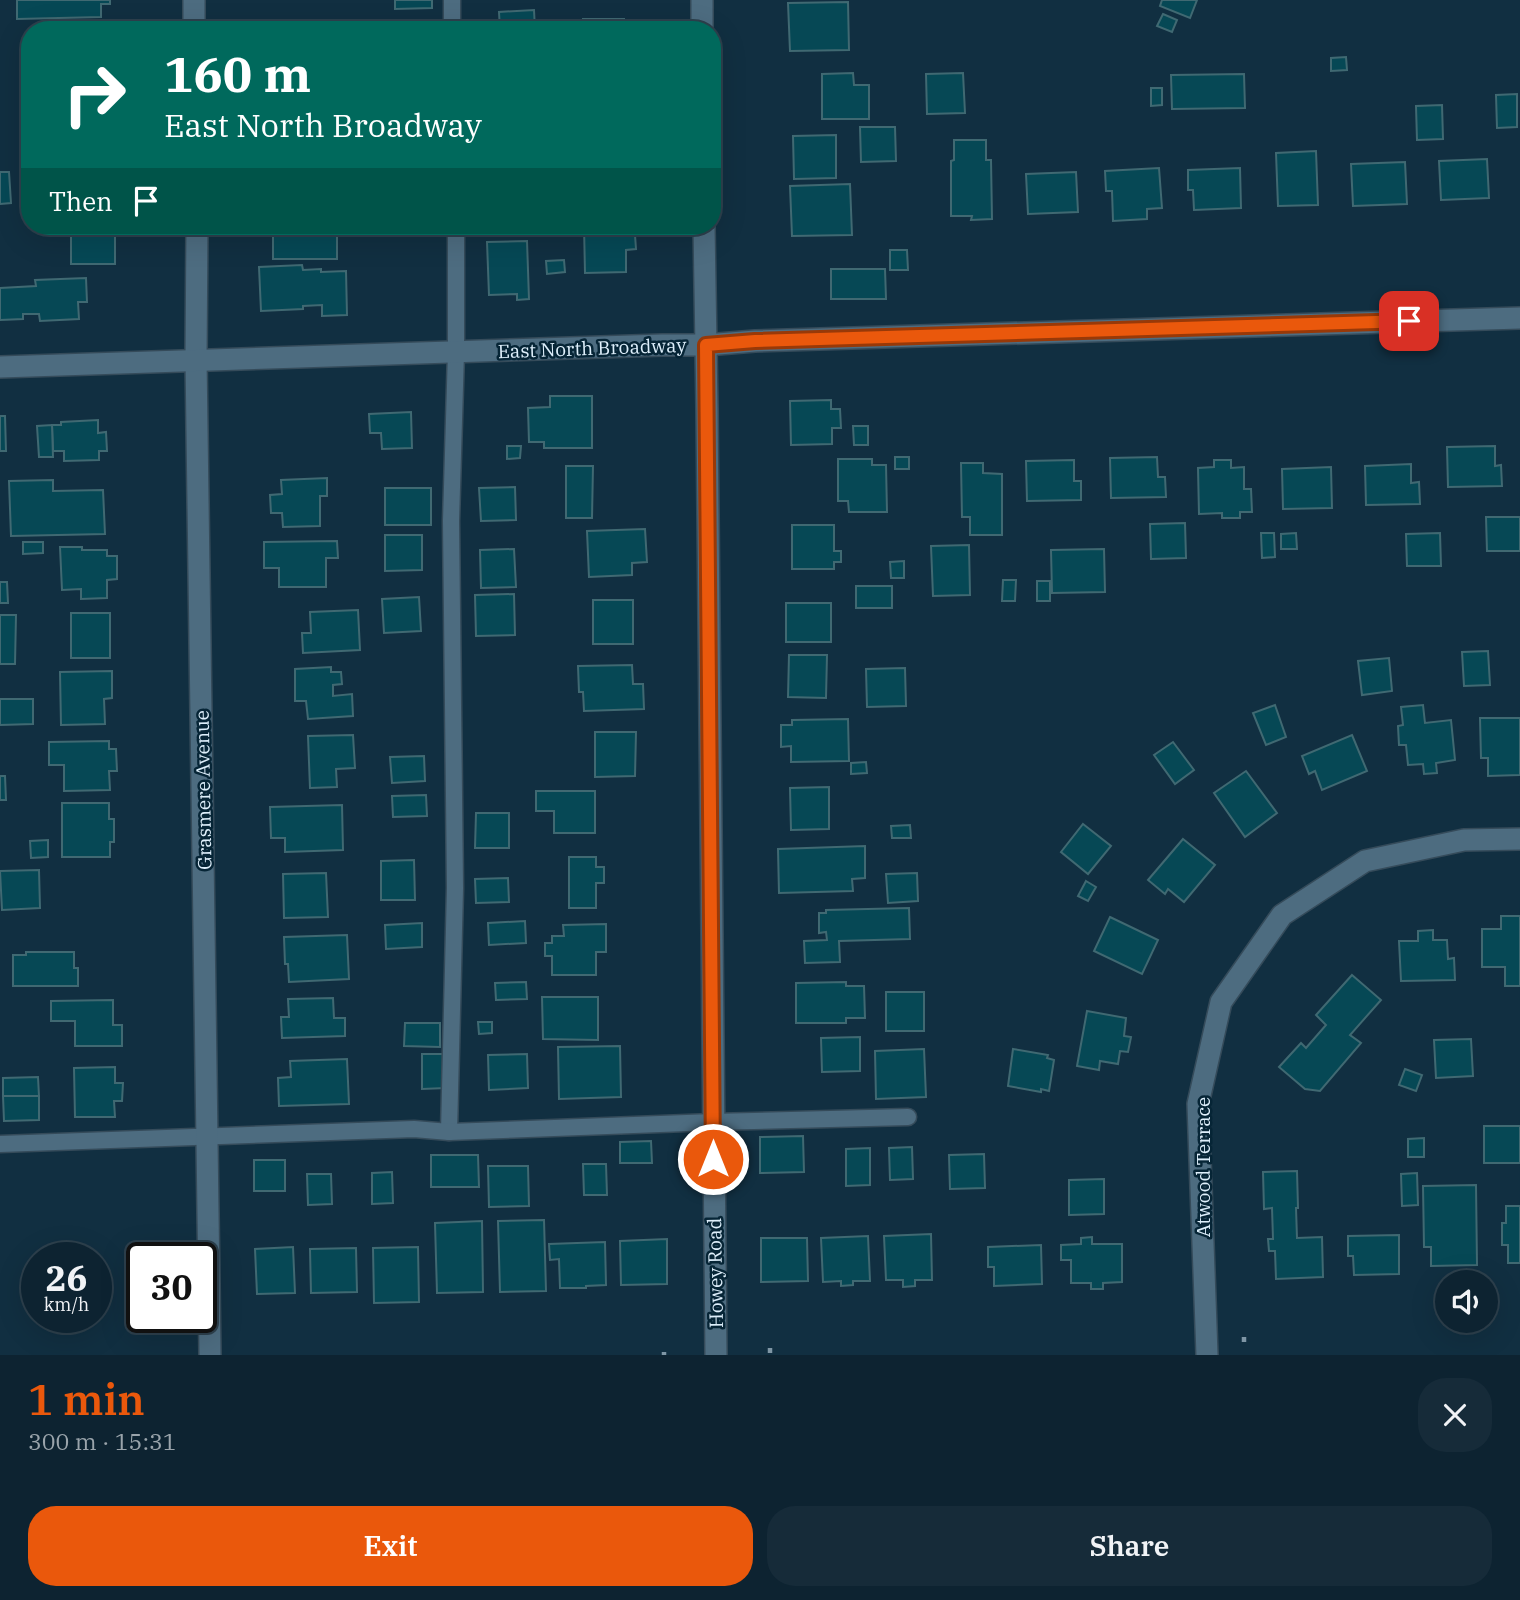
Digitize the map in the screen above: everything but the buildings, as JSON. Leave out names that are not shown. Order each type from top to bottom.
[{"type":"street","points":[[194,0],[194,21]]},
{"type":"street","points":[[702,0],[702,21]]},
{"type":"street","name":"Grasmere Avenue","points":[[197,235],[196,359],[210,1355]]},
{"type":"street","name":"Howey Road","points":[[704,235],[716,1355]]},
{"type":"street","name":"East North Broadway","points":[[0,367],[1520,318]]},
{"type":"street","name":"Atwood Terrace","points":[[1207,1355],[1199,1104],[1222,1002],[1282,915],[1365,861],[1464,840],[1520,839]]},
{"type":"lane","points":[[452,0],[452,21]]},
{"type":"lane","points":[[449,1132],[455,888],[451,521],[456,235]]},
{"type":"lane","points":[[0,1144],[207,1135],[414,1129],[449,1132],[908,1116]]},
{"type":"path","points":[[1244,1337],[1244,1344]]},
{"type":"path","points":[[770,1348],[771,1355]]},
{"type":"route","points":[[713,1159],[706,345],[755,341],[1409,321]]}]
